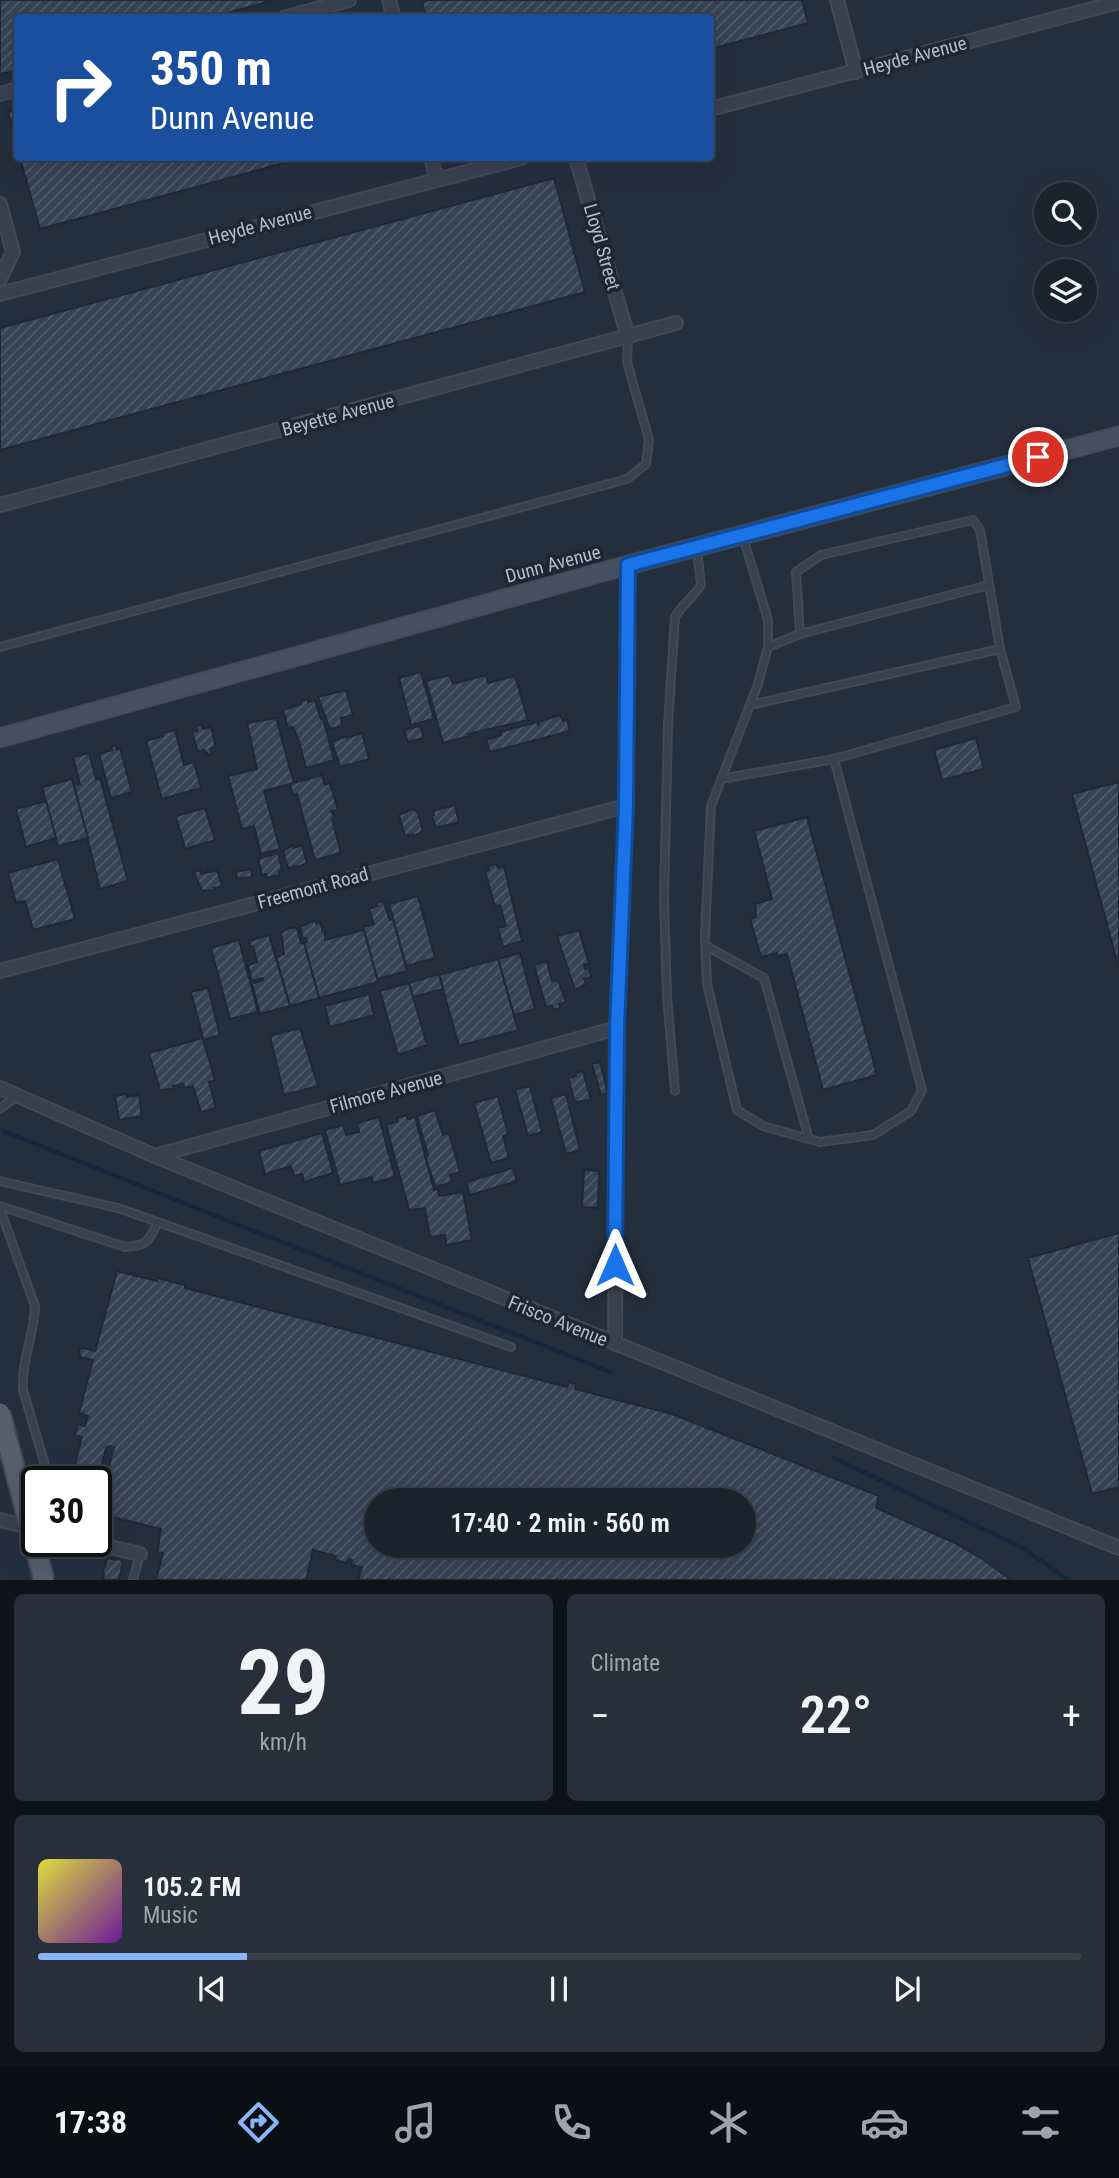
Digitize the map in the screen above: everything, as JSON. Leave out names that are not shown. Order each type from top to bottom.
[{"type":"main road","name":"Dunn Avenue","points":[[0,738],[628,565],[1119,436]]},
{"type":"main road","points":[[0,1413],[44,1580]]},
{"type":"street","points":[[298,14],[349,0]]},
{"type":"street","points":[[836,0],[856,72]]},
{"type":"street","name":"Heyde Avenue","points":[[714,108],[1119,2]]},
{"type":"street","points":[[432,161],[437,180]]},
{"type":"street","name":"Heyde Avenue","points":[[0,294],[510,161]]},
{"type":"street","name":"Lloyd Street","points":[[577,161],[628,337]]},
{"type":"street","points":[[0,204],[13,252],[0,279]]},
{"type":"street","name":"Beyette Avenue","points":[[0,505],[676,323]]},
{"type":"street","points":[[615,1344],[617,1028],[626,806],[628,565]]},
{"type":"street","name":"Freemont Road","points":[[0,971],[626,806]]},
{"type":"street","name":"Filmore Avenue","points":[[155,1156],[617,1028]]},
{"type":"street","name":"Frisco Avenue","points":[[0,1088],[155,1156],[1119,1548]]},
{"type":"street","points":[[0,1520],[21,1525]]},
{"type":"street","points":[[112,1547],[140,1554]]},
{"type":"lane","points":[[0,647],[627,479],[646,464],[649,440],[627,362],[628,337]]},
{"type":"lane","points":[[721,779],[834,760],[1016,707],[1000,649],[980,530],[973,520],[821,555],[796,572],[800,634]]},
{"type":"lane","points":[[742,535],[768,620],[768,647],[750,705],[711,806],[706,946],[708,984],[737,1110],[763,1126],[820,1142],[873,1135],[911,1111],[922,1090],[834,760]]},
{"type":"lane","points":[[675,1091],[667,996],[664,899],[668,725],[675,617],[680,607],[695,595],[701,585],[696,547]]},
{"type":"lane","points":[[768,647],[800,634],[989,585]]},
{"type":"lane","points":[[750,705],[1000,649]]},
{"type":"lane","points":[[706,946],[764,978],[809,1139]]},
{"type":"lane","points":[[0,1110],[18,1095]]},
{"type":"lane","points":[[0,1181],[118,1208],[511,1347]]},
{"type":"lane","points":[[0,1207],[125,1247],[139,1247],[149,1240],[158,1222]]},
{"type":"lane","points":[[0,1207],[36,1306],[22,1377],[23,1390],[45,1466]]},
{"type":"lane","points":[[133,1580],[140,1554]]},
{"type":"building","points":[[0,0],[274,0],[223,14],[14,14],[14,71],[0,74]]},
{"type":"building","points":[[802,0],[808,23],[714,48],[714,14],[425,14],[422,2]]},
{"type":"building","points":[[14,110],[14,132],[8,112]]},
{"type":"building","points":[[21,161],[292,161],[40,229]]},
{"type":"building","points":[[554,178],[585,292],[0,450],[0,328]]},
{"type":"building","points":[[421,672],[434,719],[411,725],[399,678]]},
{"type":"building","points":[[450,675],[453,684],[486,675],[488,683],[515,676],[528,720],[468,734],[469,736],[443,743],[426,681]]},
{"type":"building","points":[[346,690],[353,715],[341,718],[342,726],[330,729],[318,697]]},
{"type":"building","points":[[308,699],[308,702],[315,700],[321,719],[323,718],[334,760],[306,768],[298,738],[293,727],[288,728],[283,710]]},
{"type":"building","points":[[560,715],[563,721],[567,719],[570,731],[490,752],[486,740],[501,735],[500,732],[537,722],[539,726],[538,722]]},
{"type":"building","points":[[276,718],[294,783],[264,791],[280,849],[261,854],[254,826],[242,829],[228,776],[257,769],[247,723]]},
{"type":"building","points":[[202,725],[203,729],[211,727],[215,743],[209,755],[204,750],[198,752],[192,732],[197,731],[196,726]]},
{"type":"building","points":[[420,726],[424,738],[408,742],[404,730]]},
{"type":"building","points":[[175,730],[184,765],[194,762],[201,788],[162,799],[146,741]]},
{"type":"building","points":[[362,733],[369,759],[340,767],[332,742]]},
{"type":"building","points":[[976,738],[984,769],[942,780],[934,750]]},
{"type":"building","points":[[116,745],[117,749],[120,748],[132,792],[111,798],[99,754],[112,750],[111,747]]},
{"type":"building","points":[[89,753],[96,779],[100,778],[128,881],[100,889],[74,785],[80,784],[73,757]]},
{"type":"building","points":[[322,775],[325,785],[330,783],[338,810],[331,811],[341,853],[315,860],[297,794],[293,795],[290,784]]},
{"type":"building","points":[[72,779],[88,838],[58,846],[42,787]]},
{"type":"building","points":[[1119,782],[1119,969],[1072,794]]},
{"type":"building","points":[[46,801],[56,838],[26,847],[16,809]]},
{"type":"building","points":[[455,805],[459,822],[436,828],[433,811]]},
{"type":"building","points":[[205,808],[215,840],[185,849],[176,816]]},
{"type":"building","points":[[413,809],[418,813],[423,831],[414,836],[405,836],[399,815]]},
{"type":"building","points":[[807,817],[877,1075],[823,1090],[787,954],[778,956],[777,953],[761,957],[750,919],[756,917],[755,904],[772,899],[754,831]]},
{"type":"building","points":[[293,845],[294,848],[302,845],[307,863],[288,868],[283,851]]},
{"type":"building","points":[[278,853],[282,870],[279,871],[280,875],[267,878],[266,874],[262,875],[258,859]]},
{"type":"building","points":[[58,859],[75,919],[33,930],[25,901],[16,903],[8,873]]},
{"type":"building","points":[[496,864],[498,868],[504,866],[522,941],[503,947],[498,928],[506,926],[500,905],[495,907],[485,871],[489,870],[488,866]]},
{"type":"building","points":[[251,869],[252,877],[237,879],[236,872]]},
{"type":"building","points":[[200,870],[201,874],[217,870],[222,886],[214,888],[215,890],[202,891],[194,872]]},
{"type":"building","points":[[418,896],[435,958],[406,966],[389,904]]},
{"type":"building","points":[[383,901],[390,920],[393,919],[407,971],[377,979],[363,927],[374,924],[369,909]]},
{"type":"building","points":[[315,920],[316,923],[320,922],[323,931],[325,930],[325,940],[364,930],[378,982],[319,998],[304,943],[307,942],[306,938],[303,939],[300,927]]},
{"type":"building","points":[[297,928],[301,943],[304,943],[319,998],[290,1006],[276,957],[284,954],[281,932]]},
{"type":"building","points":[[579,930],[589,964],[584,965],[585,969],[589,968],[591,977],[584,979],[586,984],[575,990],[557,936]]},
{"type":"building","points":[[269,935],[290,1006],[260,1014],[252,984],[263,978],[252,981],[248,965],[257,962],[249,941]]},
{"type":"building","points":[[239,940],[258,1012],[230,1019],[211,948]]},
{"type":"building","points":[[520,953],[535,1009],[514,1015],[498,959]]},
{"type":"building","points":[[498,959],[518,1030],[459,1046],[439,975]]},
{"type":"building","points":[[547,961],[552,981],[558,980],[566,1002],[553,1010],[552,1005],[546,1007],[534,965]]},
{"type":"building","points":[[439,974],[443,989],[413,997],[409,983]]},
{"type":"building","points":[[409,983],[427,1045],[398,1055],[380,991]]},
{"type":"building","points":[[208,988],[220,1035],[203,1040],[215,1080],[209,1082],[216,1108],[201,1112],[193,1086],[185,1088],[183,1084],[173,1086],[174,1089],[160,1090],[149,1053],[203,1038],[191,992]]},
{"type":"building","points":[[369,994],[374,1015],[330,1027],[325,1006]]},
{"type":"building","points":[[300,1028],[318,1086],[284,1095],[270,1036]]},
{"type":"building","points":[[600,1062],[608,1093],[601,1095],[592,1064]]},
{"type":"building","points":[[583,1071],[591,1100],[575,1102],[568,1078]]},
{"type":"building","points":[[530,1086],[542,1132],[528,1136],[515,1090]]},
{"type":"building","points":[[126,1094],[127,1097],[139,1095],[142,1116],[119,1120],[115,1096]]},
{"type":"building","points":[[566,1094],[580,1150],[566,1154],[551,1098]]},
{"type":"building","points":[[498,1096],[508,1134],[503,1136],[509,1158],[491,1163],[474,1103]]},
{"type":"building","points":[[435,1110],[443,1135],[449,1133],[460,1172],[450,1175],[452,1182],[436,1187],[426,1160],[428,1155],[417,1116]]},
{"type":"building","points":[[407,1115],[408,1119],[415,1117],[434,1190],[438,1189],[439,1196],[463,1192],[472,1240],[446,1245],[445,1235],[430,1237],[425,1208],[409,1210],[386,1125]]},
{"type":"building","points":[[379,1117],[395,1177],[373,1183],[372,1177],[340,1185],[325,1130],[343,1125],[346,1135],[359,1132],[357,1123]]},
{"type":"building","points":[[322,1133],[333,1173],[304,1182],[302,1174],[294,1176],[291,1166],[265,1174],[259,1151]]},
{"type":"building","points":[[513,1168],[517,1181],[470,1195],[466,1182]]},
{"type":"building","points":[[584,1170],[599,1171],[598,1208],[582,1207]]},
{"type":"building","points":[[1119,1233],[1119,1487],[1092,1494],[1028,1258]]},
{"type":"building","points":[[117,1271],[157,1281],[158,1278],[185,1285],[185,1288],[567,1387],[569,1382],[576,1384],[575,1389],[672,1414],[879,1496],[876,1508],[953,1542],[1011,1580],[358,1580],[362,1567],[351,1565],[352,1560],[348,1559],[347,1563],[335,1560],[336,1556],[313,1550],[306,1580],[156,1580],[163,1553],[157,1552],[161,1529],[112,1517],[112,1466],[109,1466],[114,1447],[106,1448],[101,1466],[74,1466],[82,1437],[75,1435],[78,1424],[85,1426],[88,1416],[79,1413],[93,1360],[80,1357],[79,1349],[95,1351]]},
{"type":"building","points":[[108,1558],[117,1558],[123,1562],[119,1580],[103,1580],[102,1573]]},
{"type":"waterway","points":[[5,1132],[610,1372]]},
{"type":"waterway","points":[[834,1458],[1023,1548],[1068,1580]]},
{"type":"route","points":[[615,1265],[617,1028],[626,806],[628,565],[1038,457]]}]
